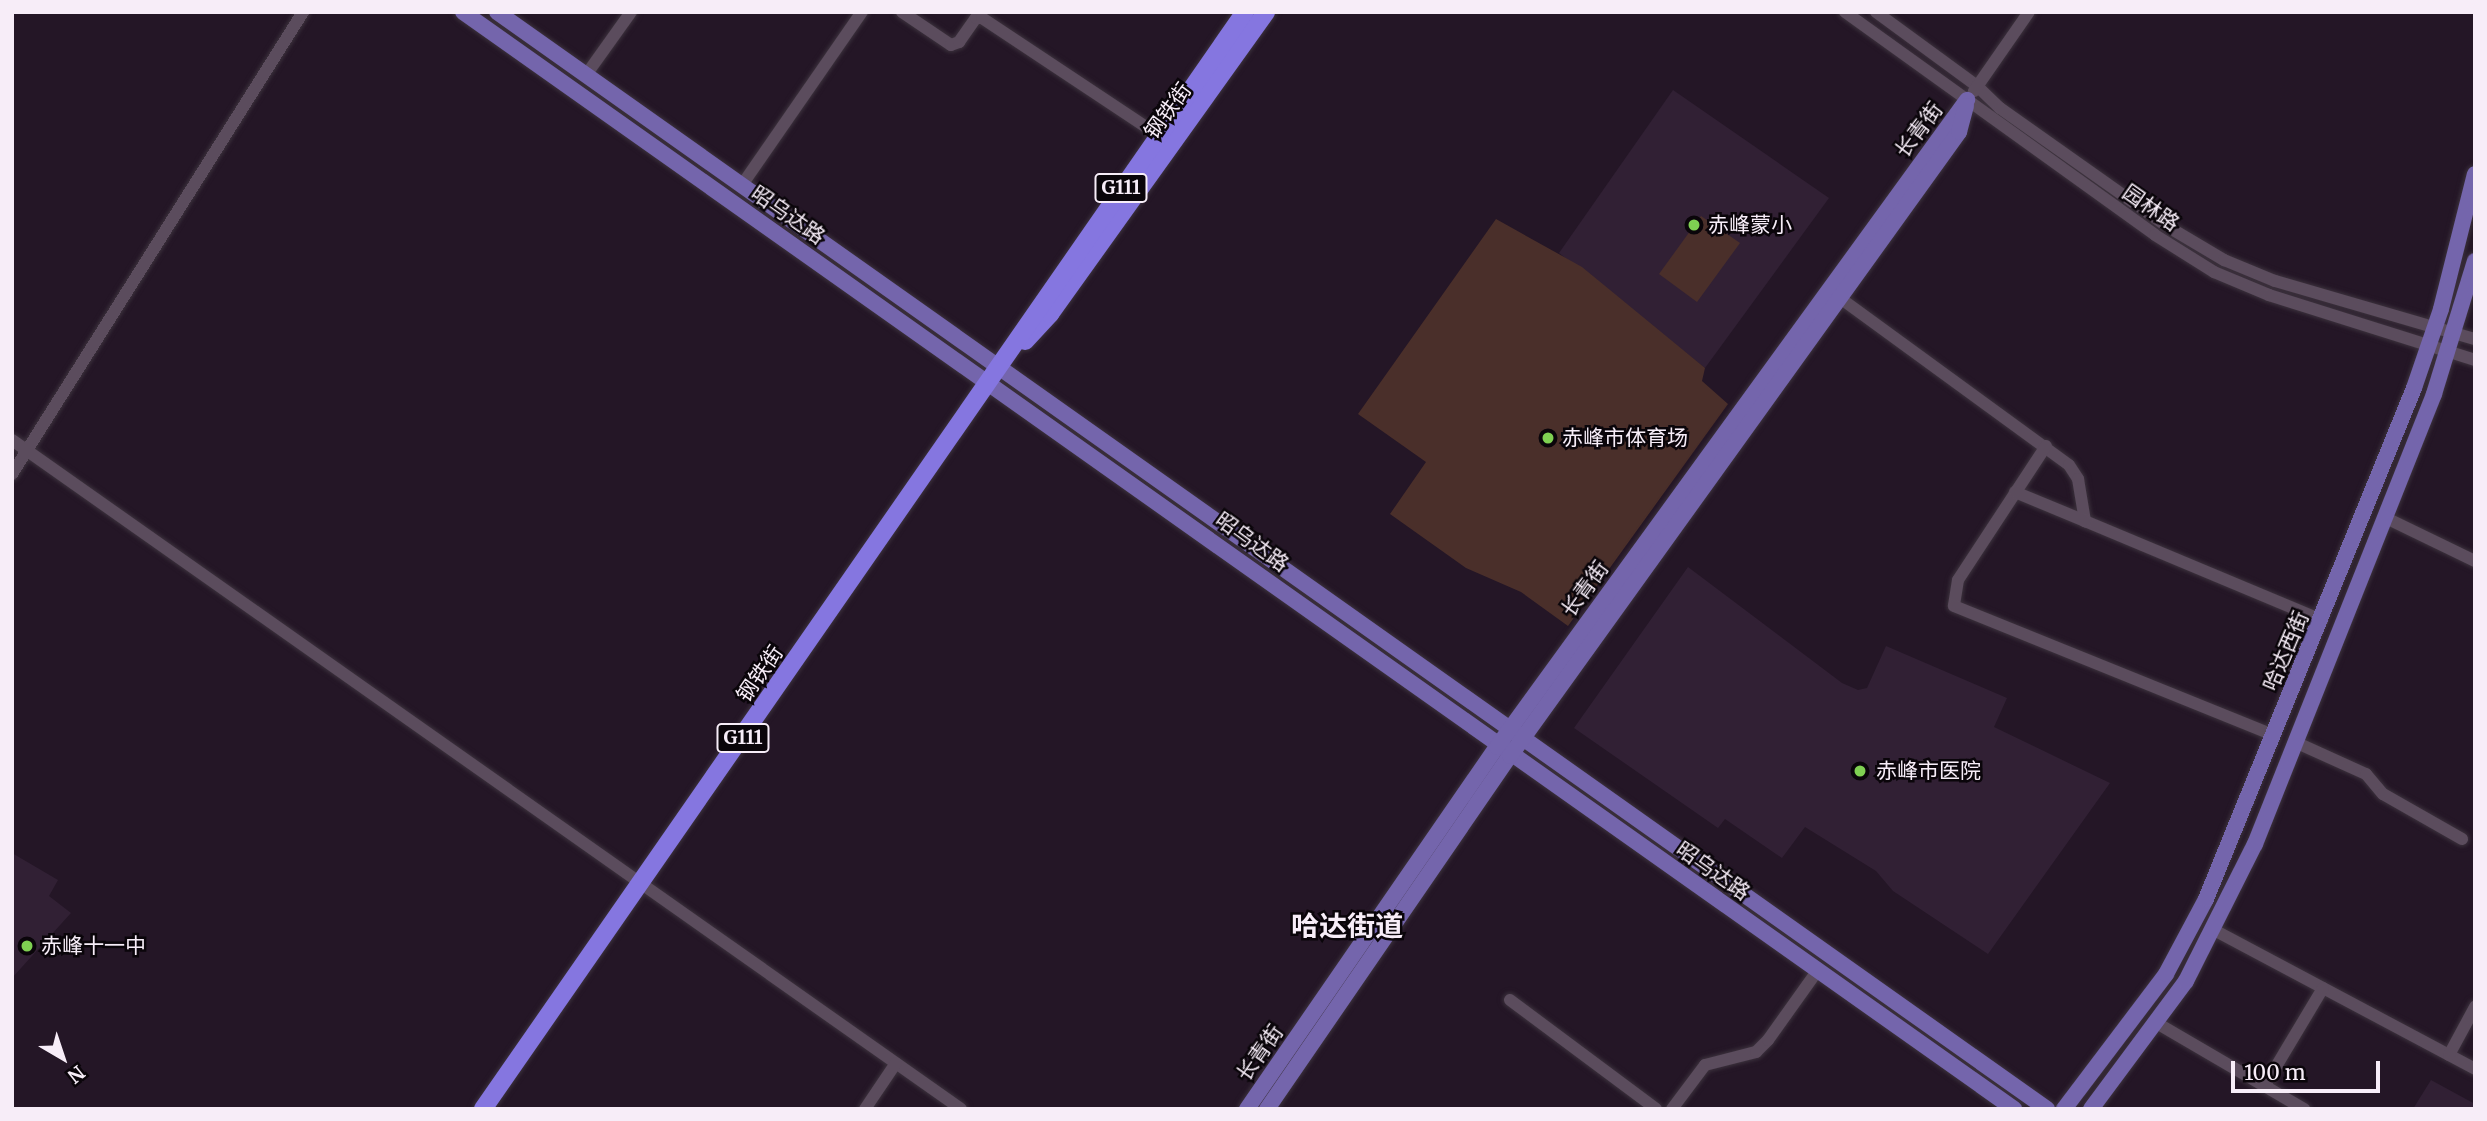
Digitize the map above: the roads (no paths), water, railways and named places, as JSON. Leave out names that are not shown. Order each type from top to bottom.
[{"type":"highway","name":"钢铁街","points":[[483,1109],[1001,367],[1038,305],[1245,12]]},
{"type":"highway","name":"钢铁街","points":[[1001,367],[1050,314],[1266,12]]},
{"type":"main road","name":"昭乌达路","points":[[463,12],[990,382],[1503,751],[2014,1109]]},
{"type":"main road","name":"昭乌达路","points":[[497,12],[2047,1109]]},
{"type":"main road","name":"长青街","points":[[1247,1109],[1503,751],[1840,298],[1959,132],[1967,100]]},
{"type":"main road","name":"长青街","points":[[1516,735],[1967,100]]},
{"type":"main road","name":"哈达西街","points":[[2064,1109],[2165,974],[2206,899],[2322,620],[2430,346],[2475,174]]},
{"type":"main road","name":"哈达西街","points":[[2091,1109],[2186,981],[2214,930],[2295,743],[2385,517],[2449,352],[2475,261]]},
{"type":"main road","name":"长青街","points":[[1267,1109],[1503,751]]},
{"type":"street","points":[[12,474],[303,12]]},
{"type":"street","points":[[586,75],[631,12]]},
{"type":"street","points":[[742,185],[862,12]]},
{"type":"street","points":[[902,12],[951,44],[958,42],[975,15],[1158,135]]},
{"type":"street","name":"园林路","points":[[1845,12],[2155,235],[2214,272],[2269,295],[2475,360]]},
{"type":"street","name":"园林路","points":[[1876,12],[1978,86],[2000,108],[2165,225],[2224,260],[2275,281],[2475,339]]},
{"type":"street","name":"长青街","points":[[1967,100],[2029,12]]},
{"type":"street","points":[[1840,298],[2046,446],[2078,479],[2085,520]]},
{"type":"street","points":[[12,440],[961,1109]]},
{"type":"street","points":[[2046,446],[1958,580],[1954,606],[1958,611],[2274,735]]},
{"type":"street","points":[[2015,492],[2322,620]]},
{"type":"street","points":[[2385,517],[2475,561]]},
{"type":"street","points":[[2295,743],[2366,774],[2383,794],[2462,839]]},
{"type":"street","points":[[2214,930],[2475,1069]]},
{"type":"street","points":[[1672,1109],[1705,1065],[1755,1052],[1768,1040],[1818,970]]},
{"type":"street","points":[[2265,1084],[2323,988]]},
{"type":"street","points":[[1510,1000],[1656,1109]]},
{"type":"street","points":[[2449,1055],[2475,1007]]},
{"type":"street","points":[[2155,1022],[2304,1109]]},
{"type":"street","points":[[865,1109],[896,1063]]},
{"type":"place","name":"赤峰蒙小","points":[[1694,225]]},
{"type":"place","name":"赤峰市体育场","points":[[1548,438]]},
{"type":"place","name":"赤峰市医院","points":[[1860,771]]},
{"type":"place","name":"赤峰十一中","points":[[27,946]]},
{"type":"district","name":"哈达街道","points":[[1347,926]]}]
